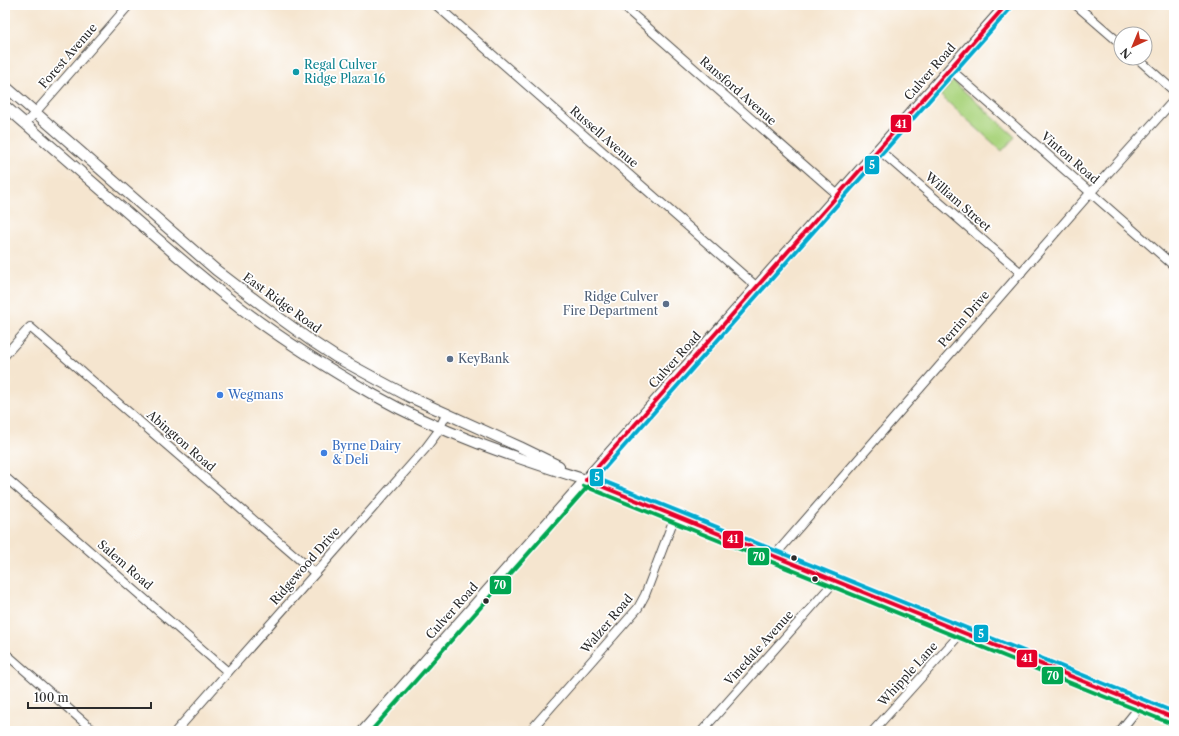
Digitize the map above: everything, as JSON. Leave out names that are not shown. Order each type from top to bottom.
[{"type":"main road","name":"Culver Road","points":[[363,731],[1006,5]]},
{"type":"main road","name":"East Ridge Road","points":[[5,86],[205,261],[270,311],[315,343],[361,371],[404,393],[527,450],[586,480]]},
{"type":"main road","name":"East Ridge Road","points":[[5,106],[203,278],[263,325],[349,381],[402,409],[440,428],[514,457],[586,480],[1174,718]]},
{"type":"street","name":"Forest Avenue","points":[[26,123],[129,5]]},
{"type":"street","name":"Russell Avenue","points":[[436,5],[757,286]]},
{"type":"street","name":"Ransford Avenue","points":[[622,5],[838,195]]},
{"type":"street","points":[[1076,5],[1113,37]]},
{"type":"street","points":[[1146,66],[1174,91]]},
{"type":"street","name":"Vinton Road","points":[[950,69],[1174,266]]},
{"type":"street","name":"Perrin Drive","points":[[774,556],[1091,192],[1174,100]]},
{"type":"street","name":"William Street","points":[[879,150],[1021,272]]},
{"type":"street","name":"Abington Road","points":[[5,355],[30,327],[315,573]]},
{"type":"street","name":"Ridgewood Drive","points":[[176,731],[419,456],[440,428],[447,413]]},
{"type":"street","name":"Salem Road","points":[[5,477],[228,672]]},
{"type":"street","name":"Walzer Road","points":[[530,731],[638,608],[645,595],[675,516]]},
{"type":"street","name":"Vinedale Avenue","points":[[702,731],[835,581]]},
{"type":"street","name":"Whipple Lane","points":[[873,731],[962,632]]},
{"type":"street","points":[[5,653],[94,731]]},
{"type":"street","points":[[1120,731],[1141,705]]},
{"type":"green space","points":[[953,81],[1015,137],[1002,151],[940,95]]},
{"type":"transit line","name":"41","points":[[586,480],[1006,5]]},
{"type":"transit line","name":"5","points":[[1010,9],[596,478],[1174,712]]},
{"type":"transit line","name":"41","points":[[586,480],[1174,718]]},
{"type":"transit line","name":"70","points":[[371,731],[590,484]]},
{"type":"transit line","name":"70","points":[[584,486],[1172,724]]},
{"type":"place","name":"Regal Culver Ridge Plaza 16","points":[[296,72]]},
{"type":"place","name":"Ridge Culver Fire Department","points":[[666,304]]},
{"type":"place","name":"KeyBank","points":[[450,359]]},
{"type":"place","name":"Wegmans","points":[[220,395]]},
{"type":"place","name":"Byrne Dairy & Deli","points":[[324,453]]}]
